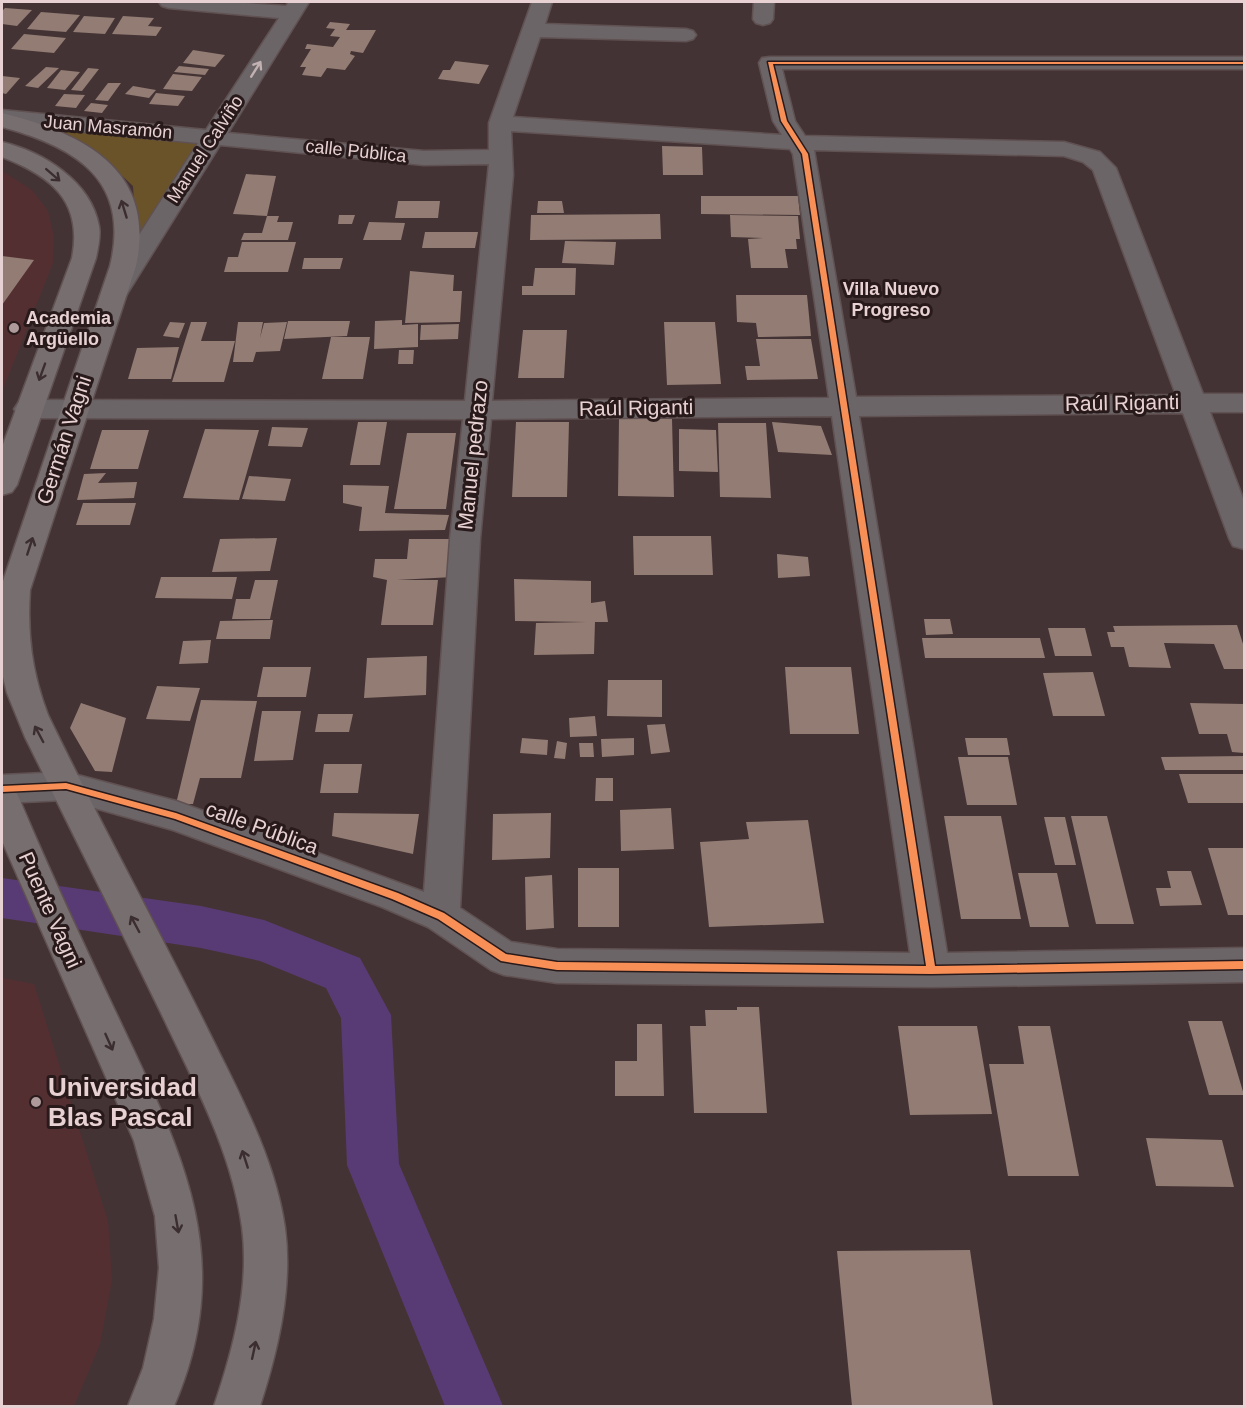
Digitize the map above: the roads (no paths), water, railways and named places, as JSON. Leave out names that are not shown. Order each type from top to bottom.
[{"type":"main road","name":"Germán Vagni","points":[[2,119],[63,141],[94,162],[109,176],[124,207],[128,224],[128,242],[123,266],[15,590],[12,614],[14,664],[36,728],[162,975],[235,1127],[258,1198],[266,1254],[261,1312],[250,1366],[237,1407]]},
{"type":"main road","name":"Germán Vagni","points":[[2,149],[48,170],[64,185],[80,207],[87,225],[84,258],[2,485]]},
{"type":"main road","name":"Puente Vagni","points":[[2,798],[29,865],[154,1139],[169,1186],[178,1229],[180,1282],[171,1341],[151,1407]]},
{"type":"street","points":[[170,2],[295,7]]},
{"type":"street","name":"Manuel pedrazo","points":[[441,916],[465,539],[501,175],[500,123],[542,2]]},
{"type":"street","name":"Manuel Calviño","points":[[112,297],[295,7]]},
{"type":"street","points":[[532,30],[686,35]]},
{"type":"street","points":[[931,970],[846,406],[805,154],[784,121],[770,63],[1245,63]]},
{"type":"street","name":"Juan Masramón","points":[[2,119],[214,137]]},
{"type":"street","points":[[500,123],[800,143],[1064,149],[1087,154],[1100,162],[1104,168],[1245,538]]},
{"type":"street","name":"calle Pública","points":[[214,137],[414,157],[499,157]]},
{"type":"street","name":"Raúl Riganti","points":[[28,409],[73,411],[477,410],[1245,403]]},
{"type":"street","points":[[2,789],[66,786]]},
{"type":"street","name":"calle Pública","points":[[66,786],[176,816],[395,896],[441,916]]},
{"type":"street","points":[[441,916],[504,958],[557,966],[931,970],[1245,965]]},
{"type":"waterway","points":[[2,898],[201,927],[264,941],[343,973],[366,1015],[373,1165],[474,1406]]},
{"type":"place","name":"Academia Argüello","points":[[14,328]]},
{"type":"place","name":"Universidad Blas Pascal","points":[[36,1102]]},
{"type":"district","name":"Villa Nuevo Progreso","points":[[891,299]]}]
